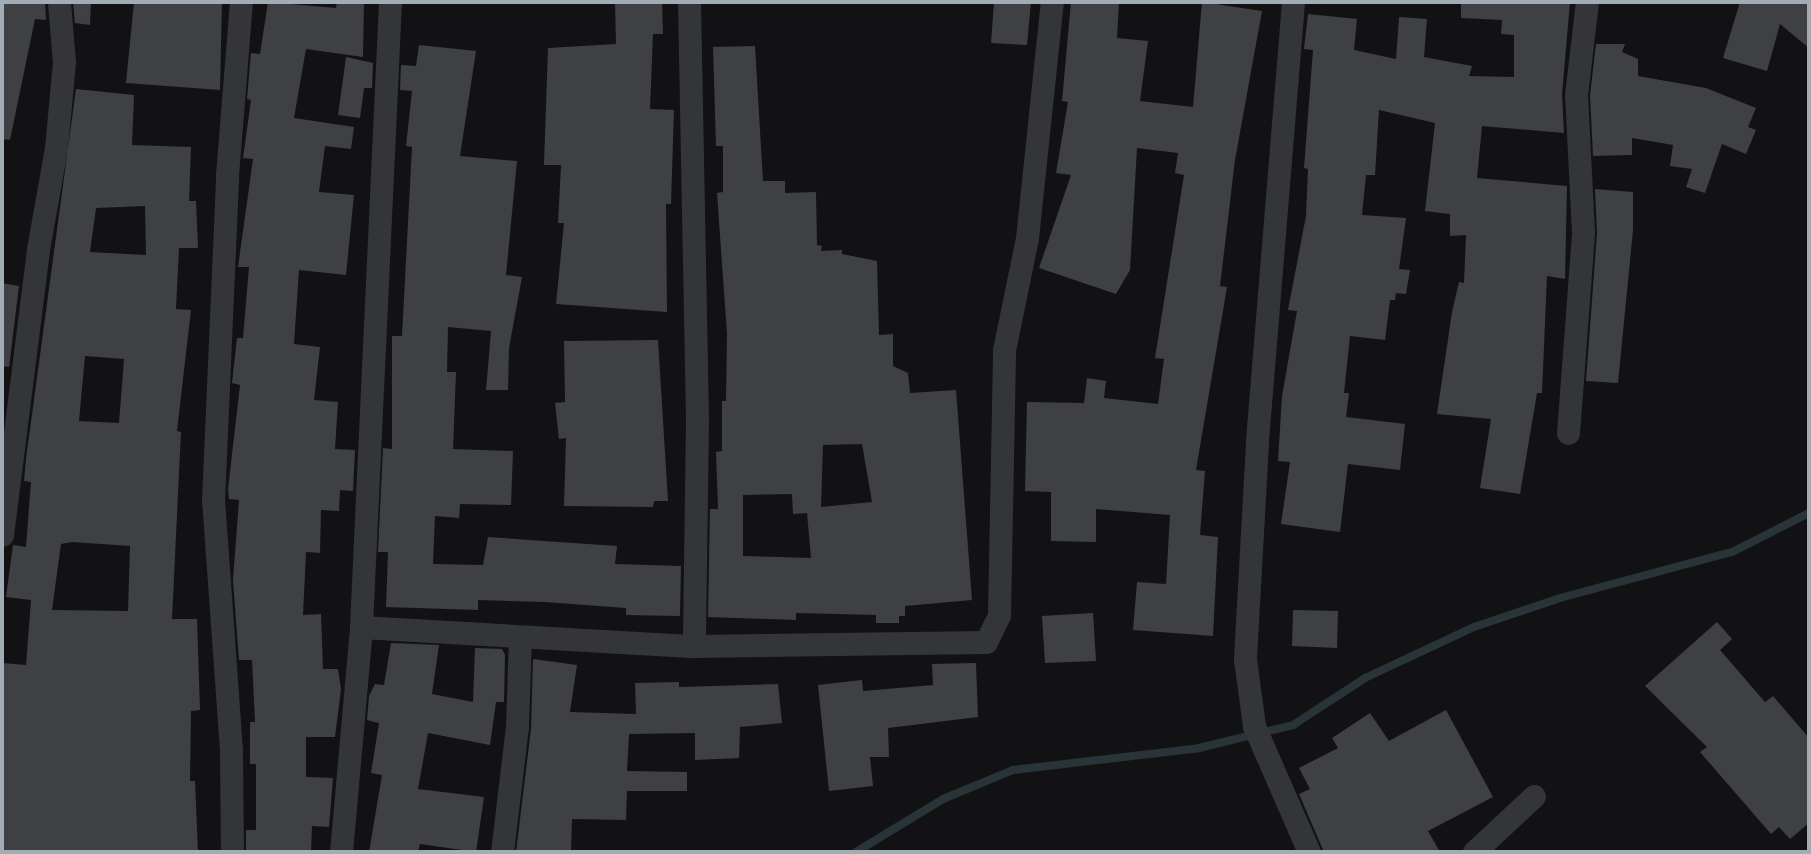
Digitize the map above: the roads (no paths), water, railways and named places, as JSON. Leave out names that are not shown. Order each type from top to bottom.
[{"type":"street","points":[[2,535],[38,249],[56,148],[64,62],[59,2]]},
{"type":"street","points":[[232,852],[231,750],[213,501],[227,175],[241,2]]},
{"type":"street","points":[[341,852],[361,627],[390,2]]},
{"type":"street","points":[[690,2],[697,421],[694,646]]},
{"type":"street","points":[[361,627],[694,646],[986,642],[999,615],[1004,350],[1027,238],[1052,2]]},
{"type":"street","points":[[1293,2],[1245,610],[1245,659],[1254,726],[1277,784],[1309,852]]},
{"type":"street","points":[[1569,433],[1583,232],[1576,95],[1587,2]]},
{"type":"street","points":[[502,852],[517,727],[520,638]]},
{"type":"street","points":[[1474,852],[1534,796]]},
{"type":"waterway","points":[[856,852],[943,799],[1013,770],[1199,748],[1293,725],[1365,678],[1474,627],[1560,598],[1732,552],[1809,513]]}]
